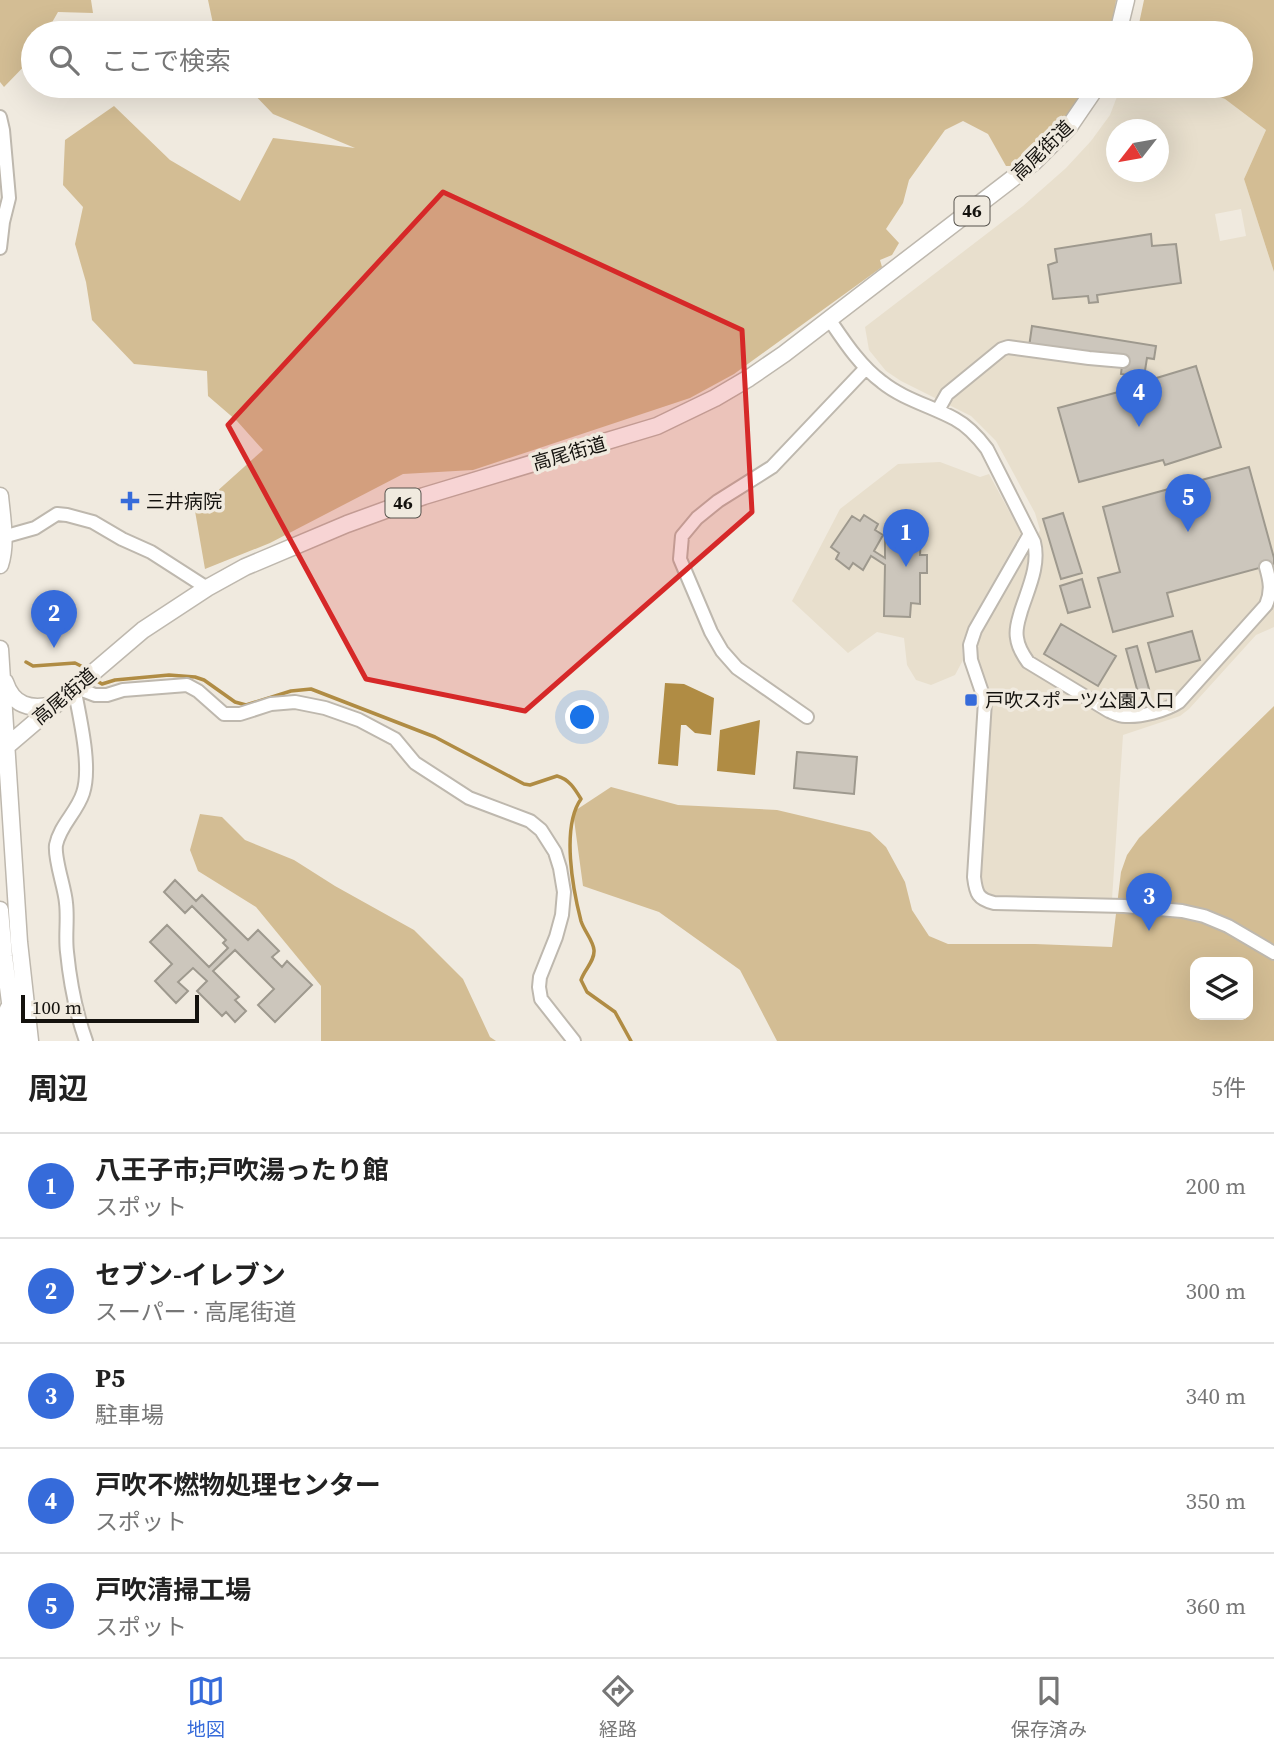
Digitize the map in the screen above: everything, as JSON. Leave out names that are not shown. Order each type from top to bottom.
[{"type":"main road","points":[[1121,21],[1126,0]]},
{"type":"main road","name":"高尾街道","points":[[3,748],[143,629],[207,587],[245,567],[405,503],[641,431],[715,398],[749,378],[1034,162],[1069,127],[1089,98]]},
{"type":"main road","points":[[0,496],[3,537],[0,565]]},
{"type":"main road","points":[[0,649],[3,748],[30,1041]]},
{"type":"main road","points":[[2,673],[10,694],[19,702],[28,707],[53,705]]},
{"type":"main road","points":[[0,909],[15,1041]]},
{"type":"main road","points":[[1,1041],[9,1003]]},
{"type":"street","points":[[0,117],[9,198],[0,248]]},
{"type":"street","points":[[829,319],[866,368],[882,383],[958,421],[978,436],[987,449],[1037,552],[1017,625],[1021,651],[1028,662],[1109,711],[1122,716],[1140,715],[1172,706],[1185,696],[1266,605],[1271,585],[1266,567]]},
{"type":"street","points":[[938,411],[947,394],[1008,347],[1123,361]]},
{"type":"street","points":[[807,717],[737,668],[722,651],[711,632],[680,559],[682,537],[697,518],[718,501],[772,467],[866,368]]},
{"type":"street","points":[[3,537],[34,528],[57,514],[85,519],[151,552],[207,587]]},
{"type":"street","points":[[1030,534],[975,630],[970,645],[971,660],[985,701],[974,877],[976,891],[984,900],[995,903],[1124,906],[1182,911],[1205,916],[1228,926],[1274,953]]},
{"type":"street","points":[[86,1041],[72,983],[67,951],[66,903],[55,848],[61,830],[78,806],[86,776],[75,687],[95,695],[107,695],[123,690],[187,685],[225,714],[240,714],[271,704],[295,702],[325,708],[359,720],[395,739],[415,763],[469,798],[530,821],[541,830],[555,852],[564,892],[562,915],[540,977],[539,988],[541,999],[574,1041]]},
{"type":"highlighted area","points":[[443,192],[742,330],[752,512],[525,711],[366,679],[228,425]]},
{"type":"shaded area","points":[[0,0],[91,0],[93,13],[58,12],[53,21],[21,21],[21,69],[4,87],[0,82]]},
{"type":"shaded area","points":[[208,0],[1116,0],[1114,21],[212,21]]},
{"type":"shaded area","points":[[1144,0],[1274,0],[1274,272],[1244,179],[1266,130],[1222,98],[1253,98],[1253,21],[1140,21]]},
{"type":"shaded area","points":[[258,98],[1082,98],[1067,122],[1025,166],[1006,166],[988,134],[963,121],[945,130],[909,180],[903,203],[886,229],[899,243],[892,255],[880,260],[882,267],[734,374],[690,398],[473,470],[403,474],[270,543],[205,569],[195,511],[263,450],[237,421],[208,396],[207,371],[134,364],[92,320],[86,282],[75,244],[83,207],[63,185],[65,140],[114,106],[170,160],[240,201],[273,138],[355,148],[273,114]]},
{"type":"shaded area","points":[[1116,98],[1222,98],[1266,130],[1244,179],[1274,272],[1274,627],[1256,635],[1180,716],[1123,735],[1112,899],[1005,899],[986,893],[981,886],[990,699],[976,657],[975,645],[977,636],[1040,530],[1035,513],[996,441],[971,416],[886,371],[869,350],[865,327],[1023,206],[1066,168],[1106,120],[1106,182],[1169,182],[1169,119],[1107,119]],"holes":[[[1241,209],[1246,236],[1220,241],[1215,214]]]},
{"type":"shaded area","points":[[940,462],[980,477],[989,474],[1021,533],[970,623],[963,640],[963,660],[955,675],[931,685],[916,680],[907,665],[904,638],[877,632],[848,653],[792,601],[840,509],[898,464]]},
{"type":"shaded area","points":[[665,683],[684,684],[714,698],[711,735],[695,733],[686,725],[681,725],[678,766],[658,764]]},
{"type":"shaded area","points":[[1274,706],[1274,1041],[777,1041],[740,970],[659,912],[583,886],[573,812],[611,787],[678,805],[777,810],[870,832],[886,847],[905,882],[912,910],[929,936],[948,944],[1112,947],[1121,872],[1127,855],[1139,838]]},
{"type":"shaded area","points":[[760,720],[755,775],[717,771],[720,730]]},
{"type":"shaded area","points":[[200,814],[222,817],[245,840],[294,860],[414,930],[463,979],[490,1037],[496,1041],[321,1041],[321,986],[256,907],[198,871],[190,850]]},
{"type":"building","points":[[1151,234],[1152,246],[1176,244],[1181,283],[1097,295],[1098,302],[1089,303],[1088,296],[1053,299],[1048,265],[1057,262],[1055,249]]},
{"type":"building","points":[[1032,326],[1156,346],[1154,359],[1147,358],[1144,377],[1121,374],[1123,356],[1103,353],[1102,358],[1029,347]]},
{"type":"building","points":[[1196,366],[1221,447],[1165,465],[1163,460],[1079,482],[1058,408],[1141,386],[1140,383]]},
{"type":"building","points":[[1249,467],[1274,564],[1167,593],[1173,616],[1113,632],[1098,578],[1120,572],[1103,507]]},
{"type":"building","points":[[1063,513],[1082,573],[1061,579],[1043,519]]},
{"type":"building","points":[[864,515],[878,524],[875,530],[883,535],[874,551],[885,558],[885,526],[907,526],[907,537],[921,537],[920,555],[927,555],[927,573],[920,573],[920,604],[911,603],[910,617],[884,616],[885,565],[871,556],[863,570],[853,563],[849,569],[836,559],[839,553],[831,547],[852,516],[860,521]]},
{"type":"building","points":[[1082,579],[1090,607],[1068,613],[1060,586]]},
{"type":"building","points":[[1061,624],[1116,656],[1098,686],[1044,654]]},
{"type":"building","points":[[1192,631],[1200,660],[1156,672],[1148,643]]},
{"type":"building","points":[[1137,646],[1149,689],[1138,693],[1126,649]]},
{"type":"building","points":[[797,752],[857,757],[854,794],[794,788]]},
{"type":"building","points":[[175,880],[196,901],[202,895],[248,940],[258,930],[279,951],[272,957],[282,967],[287,961],[312,985],[275,1022],[258,1005],[274,989],[235,950],[213,971],[239,997],[235,1000],[246,1011],[235,1022],[226,1012],[222,1016],[197,991],[207,981],[193,968],[178,982],[188,991],[176,1003],[155,981],[172,964],[150,942],[167,925],[209,967],[228,948],[223,943],[226,940],[192,906],[185,913],[164,892]]},
{"type":"waterway","points":[[26,662],[33,666],[75,663],[81,666]]},
{"type":"waterway","points":[[97,681],[102,684],[115,680],[169,675],[195,677],[204,680],[235,702],[246,705],[291,691],[311,689],[435,737],[524,784],[530,785],[557,776],[565,779],[581,799],[571,826],[570,859],[581,921],[594,950],[593,958],[581,980],[587,992],[615,1012],[631,1041]]},
{"type":"place","name":"戸吹不燃物処理センター","points":[[1139,427]]},
{"type":"place","name":"三井病院","points":[[130,501]]},
{"type":"place","name":"戸吹清掃工場","points":[[1188,532]]},
{"type":"place","name":"八王子市;戸吹湯ったり館","points":[[906,567]]},
{"type":"place","name":"セブン-イレブン","points":[[54,648]]},
{"type":"place","name":"戸吹スポーツ公園入口","points":[[971,700]]},
{"type":"place","name":"P5","points":[[1149,931]]}]
